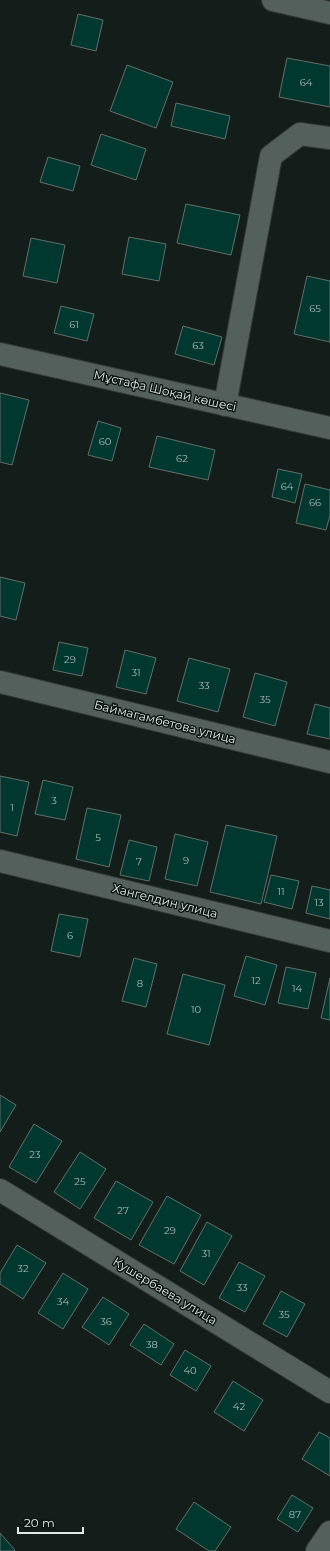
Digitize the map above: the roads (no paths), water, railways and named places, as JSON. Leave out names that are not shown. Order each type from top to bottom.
[{"type":"street","points":[[273,0],[330,13]]},
{"type":"street","points":[[225,405],[271,156],[300,134],[330,138]]},
{"type":"street","name":"Мұстафа Шоқай көшесі","points":[[0,354],[330,428]]},
{"type":"street","name":"Баймагамбетова улица","points":[[0,682],[330,762]]},
{"type":"street","name":"Хангелдин улица","points":[[0,861],[330,941]]},
{"type":"street","name":"Кушербаева улица","points":[[0,1190],[330,1392]]},
{"type":"street","points":[[318,1551],[330,1532]]}]
